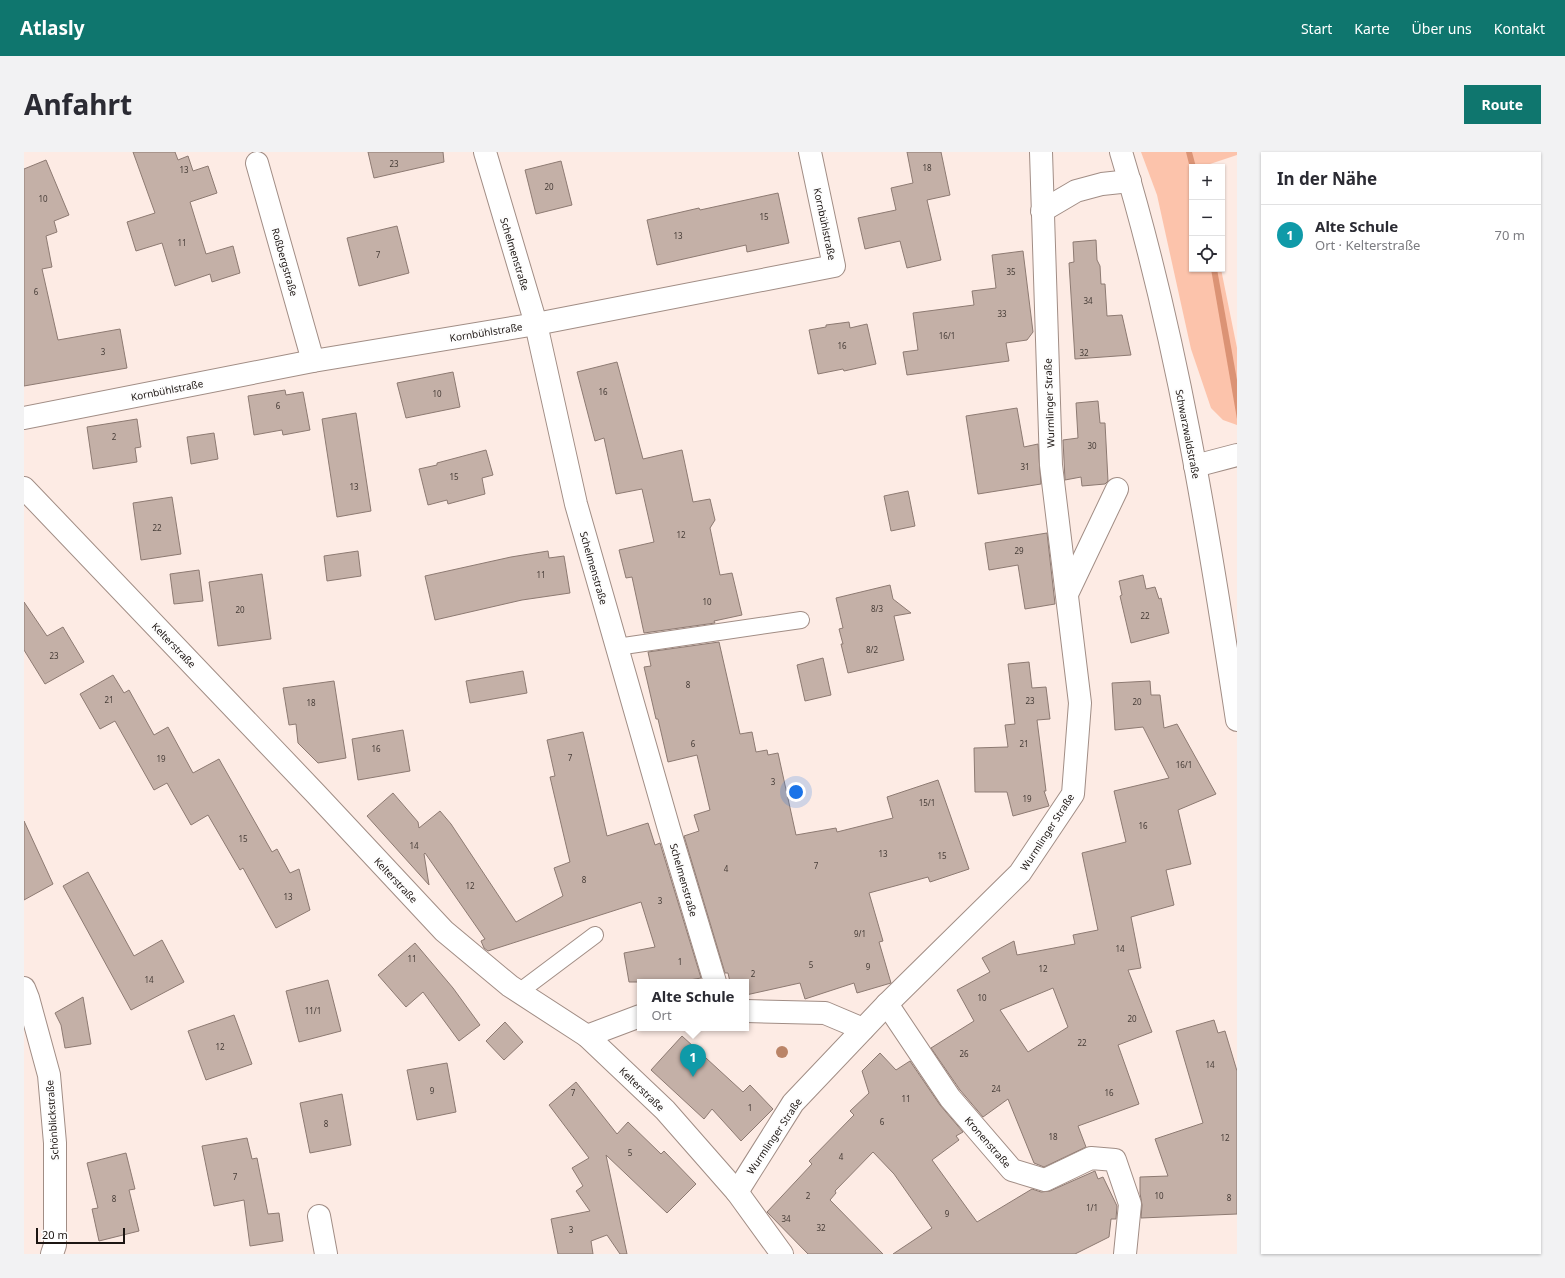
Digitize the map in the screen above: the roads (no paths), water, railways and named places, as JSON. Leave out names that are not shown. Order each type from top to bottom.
[{"type":"street","name":"Schelmenstraße","points":[[485,152],[536,324],[576,504],[691,906],[714,979]]},
{"type":"street","name":"Kornbühlstraße","points":[[24,418],[313,361],[536,324],[834,266],[810,152]]},
{"type":"street","name":"Wurmlinger Straße","points":[[737,1192],[793,1104],[887,1004],[1020,873],[1073,794],[1080,703],[1051,466],[1041,152]]},
{"type":"street","name":"Schwarzwaldstraße","points":[[1121,152],[1146,238],[1160,297],[1195,466],[1205,517],[1237,720]]},
{"type":"street","name":"Roßbergstraße","points":[[257,163],[313,361]]},
{"type":"street","points":[[1042,211],[1076,191],[1102,184],[1130,181]]},
{"type":"street","points":[[1195,466],[1237,456]]},
{"type":"street","name":"Kelterstraße","points":[[24,488],[311,788],[444,931],[519,992],[587,1036],[665,1110],[737,1192],[782,1254]]},
{"type":"street","points":[[1067,594],[1117,489]]},
{"type":"street","name":"Schönblickstraße","points":[[24,988],[49,1075],[55,1143],[55,1245],[52,1254]]},
{"type":"street","name":"Kronenstraße","points":[[887,1004],[950,1098],[1012,1170],[1045,1180],[1091,1158],[1115,1160],[1130,1204],[1125,1254]]},
{"type":"street","points":[[749,1011],[825,1013],[863,1029]]},
{"type":"street","points":[[587,1036],[637,1017]]},
{"type":"street","points":[[319,1216],[326,1254]]},
{"type":"lane","points":[[616,647],[801,620]]},
{"type":"lane","points":[[519,992],[595,934]]},
{"type":"place","name":"Alte Schule","points":[[693,1077]]}]
